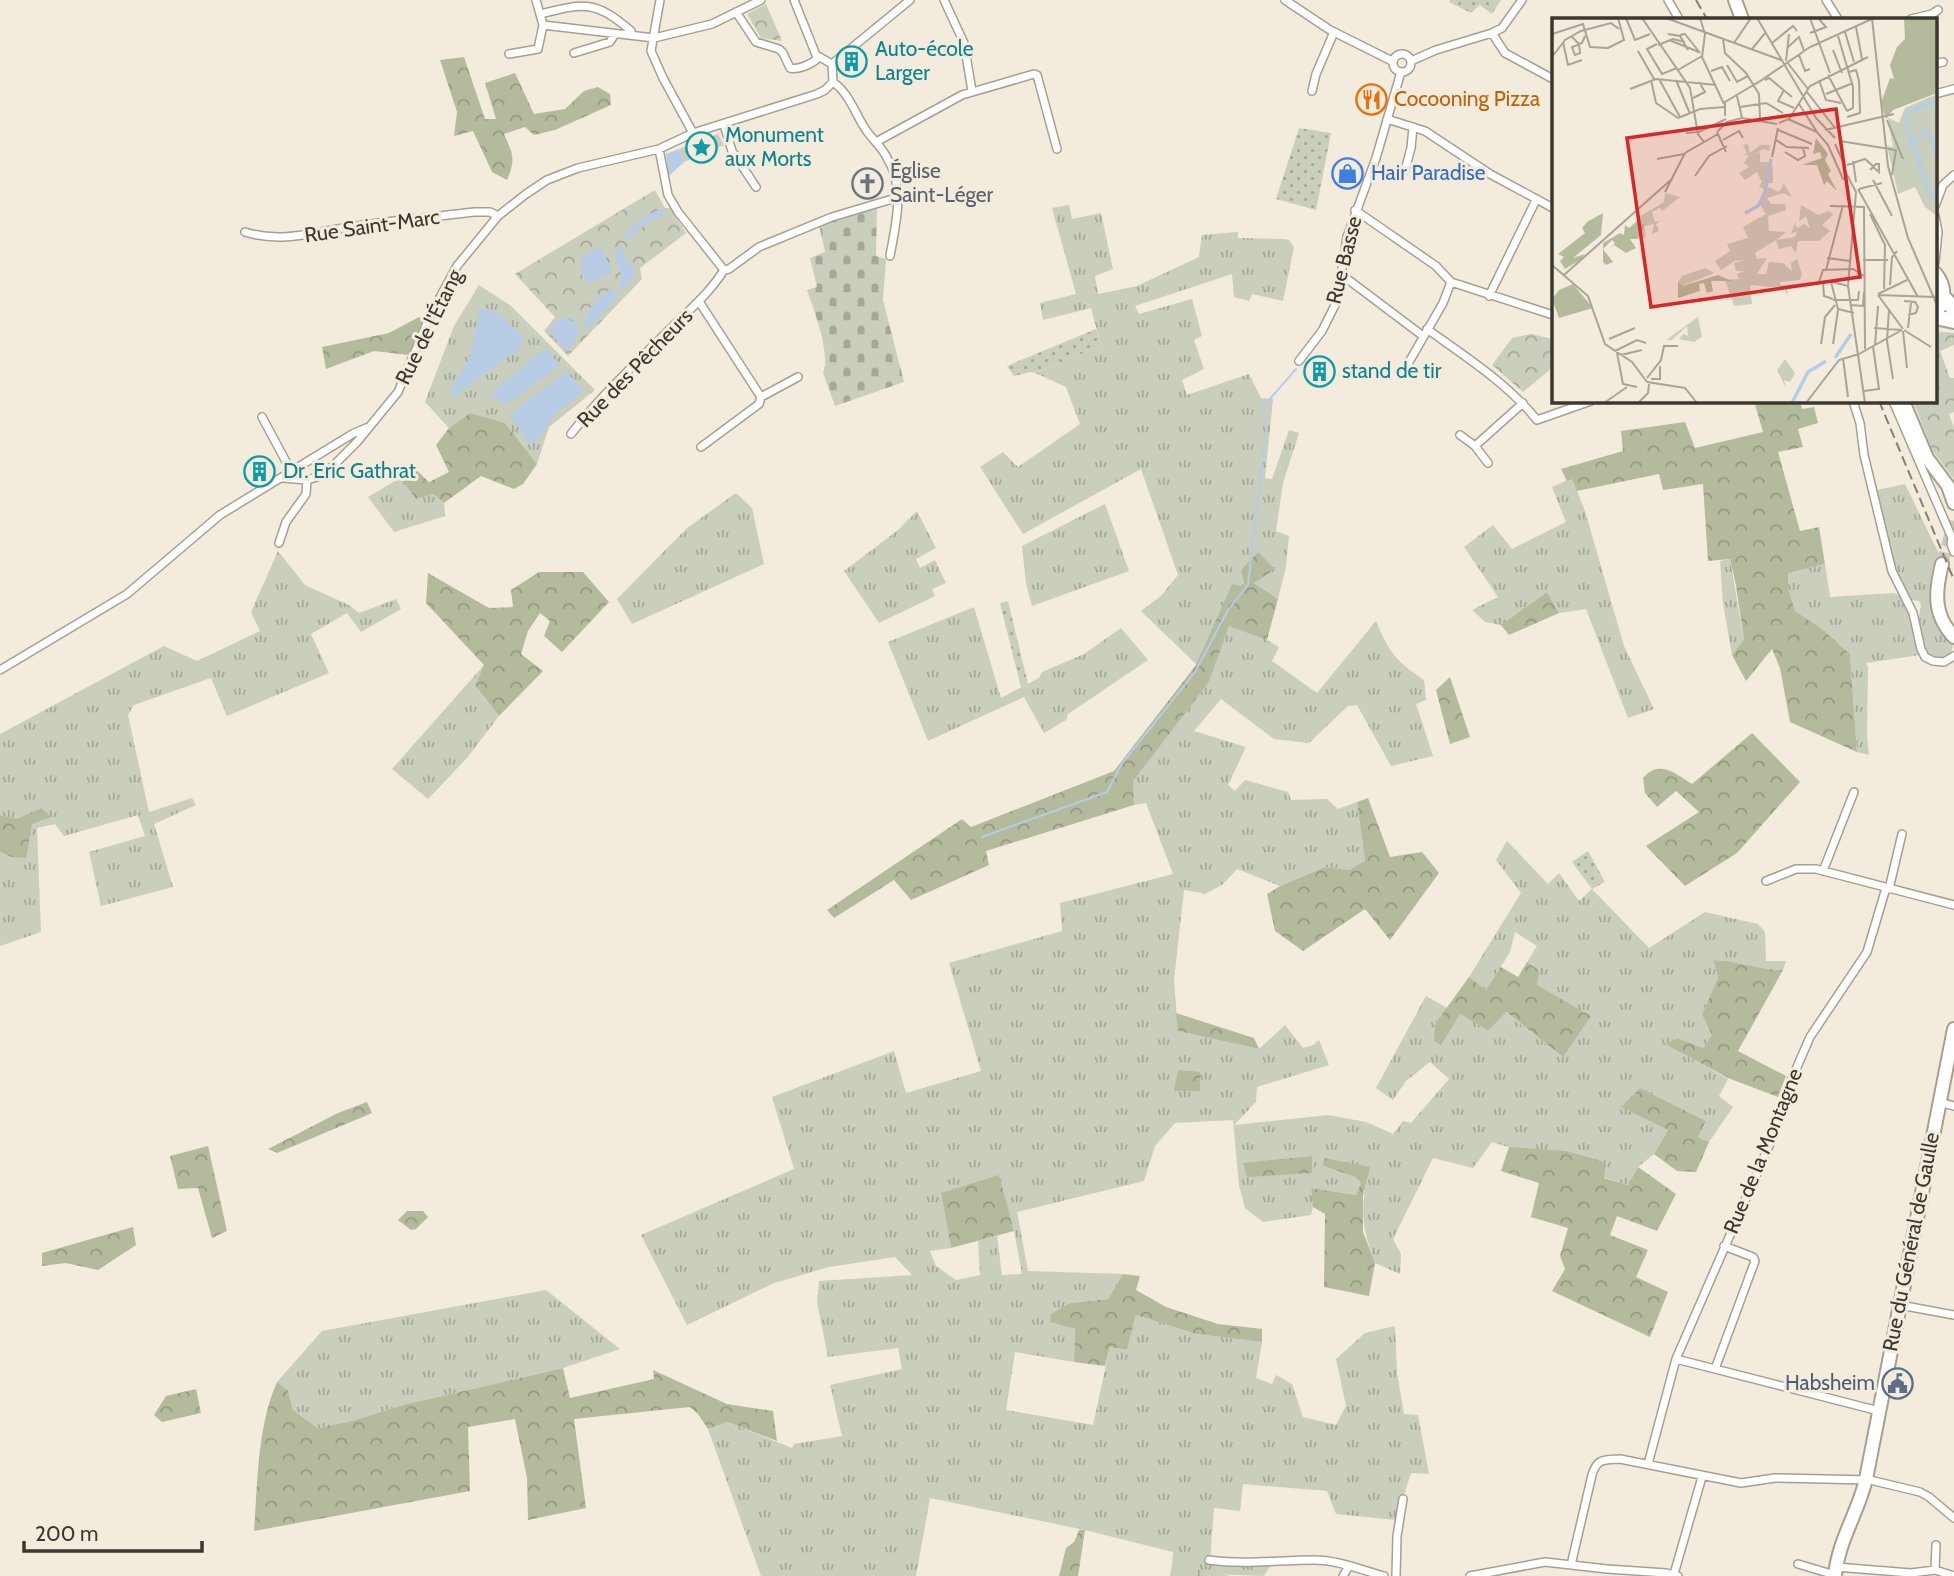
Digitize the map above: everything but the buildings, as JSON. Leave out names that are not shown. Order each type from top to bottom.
[{"type":"highway","points":[[1944,298],[1954,309]]},
{"type":"highway","points":[[1937,316],[1954,321]]},
{"type":"main road","points":[[1735,0],[1742,18]]},
{"type":"main road","points":[[1937,276],[1941,281],[1944,298],[1937,311]]},
{"type":"main road","points":[[1903,402],[1927,458],[1948,486],[1954,503]]},
{"type":"main road","points":[[1942,564],[1936,589],[1936,603],[1942,621],[1954,637]]},
{"type":"main road","name":"Rue du Général de Gaulle","points":[[1835,1573],[1838,1552],[1861,1500],[1866,1479],[1954,1029]]},
{"type":"street","points":[[509,54],[538,49],[542,26],[536,0]]},
{"type":"street","points":[[660,0],[653,56],[693,134]]},
{"type":"street","points":[[542,26],[654,38],[701,28],[761,0]]},
{"type":"street","points":[[794,0],[818,58],[832,64]]},
{"type":"street","points":[[832,64],[910,0]]},
{"type":"street","points":[[944,0],[964,43],[972,91]]},
{"type":"street","points":[[1285,0],[1334,32],[1392,61],[1395,70],[1401,72],[1409,69],[1411,61],[1402,53],[1396,55],[1392,61]]},
{"type":"street","points":[[1411,61],[1436,50],[1493,33],[1502,28],[1522,0]]},
{"type":"street","points":[[1668,0],[1678,18]]},
{"type":"street","points":[[1825,0],[1837,18]]},
{"type":"street","points":[[540,14],[577,5],[597,8],[613,15],[632,35]]},
{"type":"street","points":[[1915,18],[1938,10]]},
{"type":"street","points":[[736,12],[756,42],[779,49],[790,68],[814,62],[818,58]]},
{"type":"street","points":[[1312,91],[1316,74],[1334,32]]},
{"type":"street","points":[[1493,33],[1505,53],[1552,78]]},
{"type":"street","points":[[573,53],[610,42],[615,34]]},
{"type":"street","points":[[832,64],[833,82],[844,91],[866,131],[888,158],[899,197],[890,256]]},
{"type":"street","name":"Rue Basse","points":[[1299,361],[1322,331],[1337,301],[1347,237],[1376,159],[1401,72]]},
{"type":"street","points":[[876,142],[972,91],[1037,75],[1057,149]]},
{"type":"street","name":"Rue de l'Étang","points":[[283,478],[303,479],[328,471],[357,442],[406,378],[430,316],[457,267],[498,216],[536,187],[588,165],[659,149],[693,134],[817,94],[833,82]]},
{"type":"street","points":[[1937,93],[1954,89]]},
{"type":"street","points":[[1387,119],[1425,131],[1490,174],[1552,208]]},
{"type":"street","points":[[724,125],[733,151],[756,187]]},
{"type":"street","points":[[1405,170],[1413,127]]},
{"type":"street","points":[[659,149],[668,195],[678,212],[724,270],[759,247],[812,225],[899,197]]},
{"type":"street","points":[[1937,201],[1944,185],[1954,175]]},
{"type":"street","points":[[1937,181],[1944,185]]},
{"type":"street","points":[[1489,296],[1536,200]]},
{"type":"street","points":[[1355,210],[1436,266],[1451,282],[1552,315]]},
{"type":"street","name":"Rue Saint-Marc","points":[[244,232],[281,239],[357,225],[474,212],[491,212],[498,216]]},
{"type":"street","name":"Rue des Pêcheurs","points":[[571,434],[638,360],[700,303],[724,270]]},
{"type":"street","points":[[1342,275],[1481,369],[1522,403],[1537,420],[1588,402]]},
{"type":"street","points":[[1409,362],[1451,282]]},
{"type":"street","points":[[700,303],[761,397]]},
{"type":"street","points":[[701,447],[759,404],[761,397],[799,377]]},
{"type":"street","points":[[1853,402],[1888,557],[1895,580],[1913,613],[1924,655],[1930,660],[1940,662],[1954,656]]},
{"type":"street","points":[[1893,402],[1951,528],[1954,552]]},
{"type":"street","points":[[1475,446],[1522,403]]},
{"type":"street","points":[[262,417],[292,471],[303,479],[306,495],[286,522],[279,543]]},
{"type":"street","name":"Rue de l'Étang","points":[[0,670],[127,594],[201,529],[233,506],[354,433],[367,428]]},
{"type":"street","points":[[1460,435],[1475,446],[1488,463]]},
{"type":"street","points":[[319,456],[328,471]]},
{"type":"street","points":[[1823,871],[1854,792]]},
{"type":"street","name":"Rue de la Montagne","points":[[1648,1464],[1676,1359],[1771,1141],[1791,1081],[1810,1037],[1867,952],[1888,889],[1902,834]]},
{"type":"street","points":[[1766,881],[1796,869],[1823,871],[1954,905]]},
{"type":"street","points":[[1939,1102],[1954,1105]]},
{"type":"street","points":[[1715,1369],[1755,1261],[1753,1257],[1724,1246]]},
{"type":"street","points":[[1899,1305],[1954,1315]]},
{"type":"street","points":[[1676,1359],[1879,1411]]},
{"type":"street","points":[[1572,1565],[1595,1465],[1602,1460],[1620,1459],[1741,1483],[1775,1478],[1866,1479],[1920,1492],[1954,1518]]},
{"type":"street","points":[[1470,1576],[1537,1562],[1572,1565],[1607,1573],[1676,1575],[1702,1477]]},
{"type":"street","points":[[1395,1576],[1397,1536],[1403,1500]]},
{"type":"street","points":[[1935,1570],[1936,1545]]},
{"type":"street","points":[[1209,1560],[1230,1563],[1315,1560],[1384,1576]]},
{"type":"street","points":[[1798,1564],[1835,1573],[1921,1574],[1935,1570],[1954,1576]]},
{"type":"street","points":[[1343,1576],[1349,1566]]},
{"type":"green space","points":[[1501,0],[1492,14],[1480,5],[1471,13],[1449,2]]},
{"type":"green space","points":[[766,4],[782,41],[761,38],[747,14]]},
{"type":"green space","points":[[464,57],[485,119],[496,119],[485,83],[515,73],[534,114],[565,109],[584,91],[598,87],[610,94],[611,105],[555,130],[534,135],[525,127],[504,134],[512,157],[507,180],[492,172],[473,131],[454,136],[457,112],[440,60]]},
{"type":"green space","points":[[1299,128],[1331,133],[1316,210],[1276,199]]},
{"type":"green space","points":[[718,134],[724,145],[684,162],[679,149]]},
{"type":"green space","points":[[655,190],[665,208],[670,208],[686,233],[640,268],[642,279],[568,356],[544,331],[555,317],[515,274]]},
{"type":"green space","points":[[1069,205],[1072,219],[1101,213],[1113,269],[1095,276],[1098,294],[1137,286],[1199,257],[1202,235],[1238,232],[1238,238],[1283,239],[1289,240],[1294,247],[1283,301],[1252,294],[1249,301],[1234,297],[1232,274],[1135,306],[1139,314],[1192,299],[1202,336],[1194,340],[1204,369],[1182,380],[1187,395],[1249,374],[1261,398],[1273,399],[1265,478],[1272,479],[1289,430],[1299,433],[1283,483],[1276,531],[1289,536],[1286,567],[1278,599],[1254,583],[1245,587],[1232,585],[1197,665],[1141,611],[1161,596],[1178,575],[1141,469],[1023,534],[980,467],[1003,452],[1018,467],[1080,424],[1066,387],[1035,373],[1101,346],[1091,308],[1043,320],[1040,303],[1076,294],[1052,208]]},
{"type":"green space","points":[[877,207],[876,256],[886,259],[883,300],[904,382],[835,406],[823,373],[823,344],[807,290],[817,287],[810,258],[825,252],[819,225]]},
{"type":"green space","points":[[479,285],[511,306],[595,390],[549,427],[537,464],[505,423],[470,413],[449,428],[425,402],[454,326]]},
{"type":"green space","points":[[419,317],[424,320],[409,355],[374,351],[326,369],[322,347],[389,333]]},
{"type":"green space","points":[[1096,329],[1101,346],[1035,373],[1014,376],[1007,366]]},
{"type":"green space","points":[[1937,331],[1954,333],[1954,345],[1940,351],[1950,378],[1954,378],[1954,412],[1949,414],[1954,428],[1954,479],[1932,450],[1913,402],[1937,402]]},
{"type":"green space","points":[[1531,334],[1552,339],[1552,368],[1523,392],[1492,365],[1512,338]]},
{"type":"green space","points":[[1754,402],[1800,402],[1802,409],[1814,407],[1818,423],[1798,429],[1803,447],[1778,452],[1800,531],[1819,527],[1825,564],[1788,573],[1788,587],[1795,611],[1821,628],[1850,654],[1857,752],[1790,722],[1780,668],[1772,649],[1746,681],[1732,655],[1744,640],[1730,559],[1708,561],[1703,484],[1663,490],[1659,474],[1577,491],[1572,479],[1567,481],[1561,469],[1623,451],[1621,431],[1685,422],[1695,448],[1763,432]]},
{"type":"green space","points":[[470,413],[505,423],[537,464],[523,484],[514,489],[481,476],[444,503],[433,494],[416,499],[400,478],[413,467],[429,482],[449,472],[436,445],[449,428]]},
{"type":"green space","points":[[400,478],[416,499],[433,494],[444,503],[445,516],[394,532],[368,497]]},
{"type":"green space","points":[[1572,478],[1585,511],[1624,646],[1654,709],[1628,718],[1586,609],[1559,613],[1547,592],[1501,625],[1485,622],[1472,610],[1498,597],[1464,547],[1493,525],[1512,549],[1566,522],[1552,487]]},
{"type":"green space","points":[[1905,484],[1939,554],[1937,565],[1933,566],[1931,602],[1937,622],[1953,646],[1950,655],[1940,659],[1927,652],[1923,645],[1919,629],[1921,605],[1919,601],[1911,600],[1903,588],[1885,533],[1877,490]]},
{"type":"green space","points":[[736,493],[752,508],[764,564],[632,624],[617,599],[687,528]]},
{"type":"green space","points":[[1105,504],[1129,571],[1032,606],[1026,583],[1022,546]]},
{"type":"green space","points":[[917,511],[936,548],[916,559],[920,568],[935,560],[946,583],[932,589],[935,596],[879,623],[844,571],[898,530]]},
{"type":"green space","points":[[278,551],[305,585],[349,605],[359,613],[396,599],[401,609],[361,632],[347,613],[311,634],[329,673],[227,716],[211,678],[134,705],[128,715],[149,812],[192,798],[196,805],[154,824],[173,887],[101,906],[89,852],[145,836],[138,815],[64,836],[55,824],[37,828],[41,932],[0,946],[0,852],[11,857],[41,808],[17,820],[0,815],[0,734],[164,646],[197,661],[260,631],[251,612]]},
{"type":"green space","points":[[1258,552],[1275,569],[1254,583],[1278,599],[1267,640],[1229,626],[1209,682],[1133,781],[1134,805],[986,851],[989,865],[911,900],[894,880],[834,918],[827,910],[962,819],[971,827],[1114,771],[1196,665],[1232,584],[1245,587],[1241,570]]},
{"type":"green space","points":[[1730,559],[1744,641],[1732,655],[1723,604],[1720,561]]},
{"type":"green space","points":[[1825,564],[1830,597],[1894,593],[1901,596],[1913,620],[1920,655],[1866,663],[1869,755],[1857,752],[1850,654],[1821,628],[1795,611],[1788,587],[1787,573]]},
{"type":"green space","points":[[539,572],[583,572],[609,602],[562,652],[544,636],[550,621],[540,613],[528,631],[521,654],[543,671],[499,716],[475,685],[484,665],[426,603],[428,573],[489,608],[513,607],[511,590]]},
{"type":"green space","points":[[1547,592],[1559,613],[1509,635],[1501,625]]},
{"type":"green space","points":[[1008,601],[1028,684],[1021,687],[1000,603]]},
{"type":"green space","points":[[974,607],[1001,698],[1039,678],[1042,672],[1084,654],[1121,628],[1148,660],[1044,733],[1024,697],[928,741],[888,642]]},
{"type":"green space","points":[[1376,621],[1394,655],[1424,680],[1426,700],[1416,704],[1433,756],[1391,766],[1357,705],[1348,706],[1309,743],[1274,739],[1221,699],[1194,731],[1246,747],[1228,785],[1235,791],[1245,780],[1288,792],[1291,800],[1327,799],[1338,809],[1357,802],[1365,861],[1349,870],[1325,867],[1280,886],[1237,869],[1222,885],[1203,895],[1184,890],[1174,980],[1178,1031],[1259,1049],[1285,1025],[1303,1048],[1319,1040],[1329,1065],[1257,1087],[1256,1102],[1234,1125],[1328,1115],[1366,1122],[1393,1134],[1403,1121],[1411,1123],[1449,1079],[1430,1062],[1406,1081],[1393,1100],[1376,1088],[1426,996],[1447,1008],[1435,1024],[1440,1044],[1460,1014],[1488,1031],[1505,1012],[1563,1057],[1536,985],[1539,970],[1527,962],[1537,946],[1515,932],[1510,952],[1486,991],[1469,977],[1521,893],[1496,860],[1507,841],[1548,884],[1559,873],[1579,901],[1592,889],[1649,948],[1705,912],[1758,924],[1765,932],[1766,961],[1786,961],[1783,970],[1713,960],[1718,977],[1702,1015],[1712,1035],[1703,1048],[1678,1038],[1666,1044],[1728,1079],[1719,1096],[1733,1107],[1709,1142],[1698,1137],[1706,1121],[1640,1088],[1622,1107],[1668,1130],[1654,1154],[1638,1167],[1628,1185],[1492,1142],[1473,1168],[1433,1158],[1393,1239],[1401,1254],[1400,1274],[1375,1263],[1367,1237],[1363,1205],[1369,1167],[1323,1166],[1355,1177],[1361,1183],[1356,1195],[1311,1188],[1311,1215],[1263,1222],[1245,1208],[1239,1186],[1233,1120],[1175,1123],[1155,1146],[1144,1181],[1017,1212],[1028,1271],[1123,1274],[1108,1299],[1070,1303],[1050,1322],[1075,1329],[1074,1362],[1015,1352],[1006,1410],[1093,1425],[1110,1347],[1127,1350],[1136,1315],[1196,1334],[1262,1342],[1256,1378],[1272,1384],[1276,1375],[1292,1384],[1303,1417],[1336,1425],[1346,1406],[1336,1359],[1365,1333],[1395,1326],[1397,1373],[1404,1414],[1418,1415],[1429,1474],[1411,1473],[1396,1520],[1336,1514],[1327,1491],[1243,1484],[1240,1511],[1214,1508],[1210,1559],[1270,1566],[1264,1576],[1210,1574],[1172,1564],[1173,1552],[1085,1530],[930,1498],[916,1576],[761,1576],[708,1429],[727,1422],[792,1448],[794,1444],[842,1436],[830,1385],[902,1369],[898,1348],[828,1357],[817,1302],[819,1281],[912,1275],[895,1257],[829,1267],[774,1283],[687,1325],[641,1235],[794,1169],[772,1097],[894,1051],[906,1093],[981,1071],[949,963],[1062,931],[1060,903],[1173,874],[1146,803],[1134,805],[1132,781],[1209,682],[1229,625],[1279,647],[1272,661],[1317,693]],"holes":[[[941,1193],[1013,1225],[1022,1274],[1002,1275],[997,1236],[978,1241],[980,1275],[956,1280],[936,1266],[930,1251],[951,1248]]]},
{"type":"green space","points":[[484,665],[475,685],[499,716],[467,758],[428,799],[392,769]]},
{"type":"green space","points":[[1450,677],[1470,737],[1450,744],[1436,690]]},
{"type":"green space","points":[[1752,733],[1800,782],[1737,853],[1685,886],[1646,846],[1699,812],[1676,791],[1657,807],[1645,793],[1643,778],[1655,769],[1661,769],[1673,772],[1692,784]]},
{"type":"green space","points":[[1368,798],[1390,857],[1422,852],[1439,873],[1390,940],[1365,909],[1303,951],[1275,931],[1267,894],[1325,867],[1349,870],[1365,861],[1357,802]]},
{"type":"green space","points":[[41,808],[51,817],[32,824],[26,858],[11,857],[0,852],[0,815],[17,819]]},
{"type":"green space","points":[[1588,851],[1605,882],[1592,889],[1572,862]]},
{"type":"green space","points":[[1713,960],[1783,970],[1738,1051],[1786,1076],[1778,1097],[1728,1078],[1665,1044],[1678,1038],[1703,1048],[1712,1035],[1702,1015],[1718,977]]},
{"type":"green space","points":[[1527,962],[1539,970],[1537,985],[1591,1016],[1563,1057],[1506,1012],[1488,1031],[1460,1014],[1441,1045],[1434,1041],[1435,1024],[1469,977],[1486,990],[1501,967],[1518,977]]},
{"type":"green space","points":[[1176,1013],[1254,1038],[1259,1049],[1178,1031]]},
{"type":"green space","points":[[1178,1070],[1200,1072],[1200,1091],[1174,1091]]},
{"type":"green space","points":[[1640,1088],[1706,1121],[1698,1137],[1709,1142],[1696,1172],[1677,1171],[1654,1154],[1668,1130],[1621,1107]]},
{"type":"green space","points":[[367,1102],[372,1113],[277,1153],[268,1149],[338,1113]]},
{"type":"green space","points":[[208,1146],[227,1231],[212,1238],[198,1188],[178,1189],[170,1156]]},
{"type":"green space","points":[[1509,1147],[1566,1151],[1602,1161],[1605,1168],[1604,1178],[1628,1185],[1638,1167],[1676,1194],[1657,1231],[1617,1216],[1610,1235],[1648,1250],[1636,1277],[1668,1292],[1650,1337],[1552,1291],[1565,1269],[1560,1256],[1568,1228],[1531,1217],[1539,1183],[1501,1171]]},
{"type":"green space","points":[[1312,1156],[1312,1173],[1247,1177],[1243,1163]]},
{"type":"green space","points":[[1324,1158],[1370,1167],[1363,1196],[1363,1232],[1375,1263],[1369,1296],[1324,1287],[1325,1214],[1313,1207],[1311,1188],[1356,1195],[1361,1183],[1355,1177],[1323,1166]]},
{"type":"green space","points":[[999,1175],[1014,1231],[951,1248],[941,1193]]},
{"type":"green space","points":[[407,1211],[423,1211],[428,1217],[416,1229],[411,1230],[398,1220]]},
{"type":"green space","points":[[133,1227],[136,1245],[98,1270],[66,1263],[42,1266],[42,1253]]},
{"type":"green space","points":[[1123,1274],[1140,1276],[1136,1290],[1166,1307],[1218,1324],[1262,1329],[1262,1342],[1196,1334],[1136,1315],[1127,1350],[1110,1347],[1105,1366],[1074,1362],[1075,1329],[1050,1322],[1051,1314],[1070,1303],[1108,1299]]},
{"type":"green space","points":[[546,1290],[620,1349],[563,1368],[403,1405],[352,1421],[318,1428],[293,1410],[288,1390],[277,1382],[322,1331]]},
{"type":"green space","points":[[563,1368],[570,1398],[654,1379],[653,1370],[727,1404],[773,1411],[777,1441],[727,1422],[708,1429],[690,1407],[574,1419],[586,1508],[528,1520],[527,1478],[515,1419],[468,1427],[470,1491],[254,1531],[262,1436],[270,1399],[277,1382],[288,1390],[293,1410],[318,1428],[352,1421],[403,1405]]},
{"type":"green space","points":[[196,1389],[201,1413],[162,1422],[154,1415],[166,1396]]},
{"type":"green space","points":[[1079,1530],[1085,1530],[1078,1576],[1059,1576],[1066,1548],[1074,1542]]},
{"type":"green space","points":[[1172,1564],[1230,1576],[1170,1576]]},
{"type":"water","points":[[679,149],[684,162],[668,177],[666,154]]},
{"type":"water","points":[[664,208],[665,212],[628,239],[624,237],[642,220]]},
{"type":"water","points":[[619,244],[634,271],[633,278],[623,290],[618,287],[622,278],[615,256]]},
{"type":"water","points":[[599,247],[611,272],[589,283],[582,276],[581,259]]},
{"type":"water","points":[[612,289],[618,294],[617,297],[588,328],[583,327],[593,304]]},
{"type":"water","points":[[485,307],[503,317],[523,337],[520,348],[454,397],[450,391],[471,355],[479,310]]},
{"type":"water","points":[[562,317],[574,322],[581,331],[567,351],[550,333],[553,324]]},
{"type":"water","points":[[543,350],[547,350],[560,365],[506,405],[490,394]]},
{"type":"water","points":[[566,372],[584,390],[551,418],[545,431],[532,445],[511,417],[519,407]]},
{"type":"waterway","points":[[982,837],[1107,792],[1121,765],[1195,672],[1228,610],[1248,585],[1266,431],[1263,407],[1296,369]]},
{"type":"tunnel","points":[[1942,564],[1954,521]]},
{"type":"railway","points":[[1696,0],[1706,18]]},
{"type":"railway","points":[[1879,402],[1954,580]]},
{"type":"place","name":"Auto-école Larger","points":[[852,61]]},
{"type":"place","name":"Cocooning Pizza","points":[[1371,99]]},
{"type":"place","name":"Monument aux Morts","points":[[702,147]]},
{"type":"place","name":"Hair Paradise","points":[[1348,173]]},
{"type":"place","name":"Église Saint-Léger","points":[[867,183]]},
{"type":"place","name":"stand de tir","points":[[1319,371]]},
{"type":"place","name":"Dr. Eric Gathrat","points":[[260,471]]},
{"type":"place","name":"Habsheim","points":[[1898,1383]]}]
